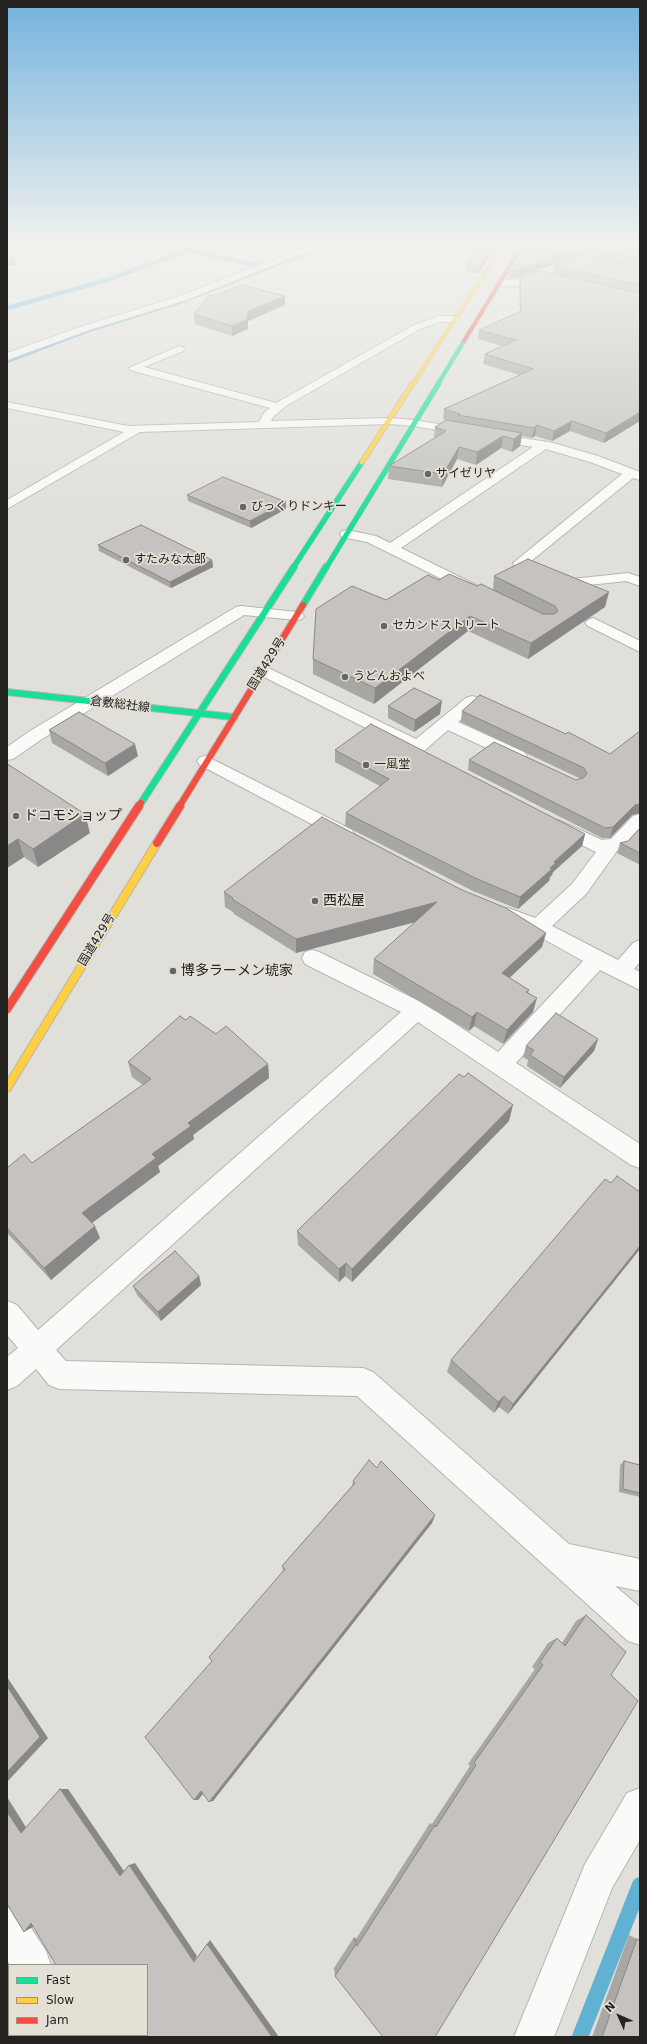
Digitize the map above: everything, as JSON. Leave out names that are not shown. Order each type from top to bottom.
[{"type":"main road","points":[[7,1009],[444,336]]},
{"type":"main road","name":"国道429号","points":[[7,1088],[232,717],[297,616],[467,336]]},
{"type":"main road","name":"倉敷総社線","points":[[7,692],[199,715],[232,717]]},
{"type":"street","points":[[7,357],[63,336]]},
{"type":"street","points":[[264,424],[268,416],[278,407],[401,336]]},
{"type":"street","points":[[179,349],[134,368],[278,407]]},
{"type":"street","points":[[7,405],[117,427],[137,429],[389,421],[543,446],[594,459],[636,475]]},
{"type":"street","points":[[7,505],[137,429]]},
{"type":"street","points":[[392,549],[543,446]]},
{"type":"street","points":[[636,475],[520,563],[570,583],[628,577],[640,582]]},
{"type":"street","points":[[347,534],[371,539],[483,594]]},
{"type":"street","points":[[7,755],[241,610],[297,616]]},
{"type":"street","points":[[593,623],[640,647]]},
{"type":"street","points":[[262,670],[418,747],[472,701]]},
{"type":"street","points":[[447,722],[531,763]]},
{"type":"street","points":[[206,761],[360,842]]},
{"type":"street","points":[[545,819],[600,847],[617,845],[640,820]]},
{"type":"street","points":[[538,927],[579,889],[611,846]]},
{"type":"street","points":[[494,909],[538,927],[640,982]]},
{"type":"street","points":[[621,971],[640,948]]},
{"type":"street","points":[[312,958],[417,1010],[640,1158]]},
{"type":"street","points":[[500,1065],[597,959]]},
{"type":"street","points":[[7,1376],[38,1351],[417,1010]]},
{"type":"street","points":[[7,1314],[59,1376],[363,1382],[640,1629]]},
{"type":"street","points":[[562,1559],[640,1576]]},
{"type":"street","points":[[534,2037],[598,1877],[640,1806]]},
{"type":"street","points":[[7,1924],[31,1964]]},
{"type":"building","points":[[503,336],[640,336],[640,412],[606,433],[572,421],[554,431],[537,425],[534,428],[458,415],[460,414],[444,409],[533,369],[485,354],[516,340]]},
{"type":"building","points":[[446,420],[522,433],[514,439],[503,436],[477,452],[459,447],[443,474],[389,466],[446,431],[435,427]]},
{"type":"building","points":[[223,477],[286,502],[250,521],[187,495]]},
{"type":"building","points":[[141,525],[212,560],[170,582],[98,545]]},
{"type":"building","points":[[528,559],[609,592],[531,643],[470,616],[375,688],[313,659],[316,609],[352,586],[386,600],[428,575],[439,580],[449,574],[477,586],[481,584],[543,614],[554,614],[558,611],[555,606],[494,576]]},
{"type":"building","points":[[414,688],[442,701],[415,720],[388,706]]},
{"type":"building","points":[[480,695],[566,734],[568,732],[610,754],[640,731],[640,804],[635,805],[613,827],[605,828],[469,760],[494,742],[576,780],[583,778],[587,774],[584,768],[462,711]]},
{"type":"building","points":[[79,712],[135,744],[105,763],[49,730]]},
{"type":"building","points":[[371,724],[585,834],[554,862],[556,863],[550,868],[552,869],[520,897],[475,878],[346,813],[389,779],[335,750]]},
{"type":"building","points":[[9,765],[85,814],[33,849],[18,839],[7,846],[7,766]]},
{"type":"building","points":[[322,817],[460,889],[506,908],[546,933],[502,973],[529,990],[526,992],[537,998],[507,1030],[477,1012],[472,1017],[374,959],[437,902],[296,939],[232,899],[233,898],[224,892]]},
{"type":"building","points":[[640,828],[640,853],[620,843],[628,841]]},
{"type":"building","points":[[556,1013],[598,1039],[564,1077],[530,1055],[534,1050],[526,1046]]},
{"type":"building","points":[[180,1016],[186,1020],[190,1016],[216,1034],[226,1026],[268,1064],[188,1123],[191,1126],[152,1154],[156,1158],[82,1213],[95,1226],[44,1268],[7,1228],[7,1168],[24,1154],[32,1163],[151,1079],[128,1062]]},
{"type":"building","points":[[468,1073],[513,1105],[352,1269],[346,1263],[339,1269],[297,1231],[459,1074],[464,1077]]},
{"type":"building","points":[[617,1176],[640,1192],[640,1246],[513,1404],[504,1396],[498,1402],[451,1360],[605,1179],[611,1183]]},
{"type":"building","points":[[175,1251],[199,1276],[158,1312],[133,1286]]},
{"type":"building","points":[[369,1460],[377,1468],[381,1461],[435,1515],[209,1802],[201,1791],[194,1800],[145,1737],[212,1661],[209,1657],[285,1569],[282,1566],[355,1483],[353,1481]]},
{"type":"building","points":[[624,1461],[640,1465],[640,1493],[623,1489]]},
{"type":"building","points":[[586,1615],[626,1652],[611,1675],[638,1701],[435,2037],[383,2037],[335,1976],[356,1944],[357,1946],[435,1825],[436,1827],[476,1765],[474,1763],[543,1665],[540,1662],[557,1638],[565,1646]]},
{"type":"building","points":[[7,1686],[40,1737],[7,1772]]},
{"type":"building","points":[[60,1789],[120,1876],[129,1865],[194,1962],[207,1944],[272,2037],[123,2037],[148,2036],[148,1964],[55,1964],[31,1923],[24,1932],[7,1904],[7,1812],[21,1833]]},
{"type":"building","points":[[637,1939],[640,1941],[640,2037],[602,2037]]},
{"type":"waterway","points":[[7,361],[72,336]]},
{"type":"waterway","points":[[580,2037],[640,1885]]},
{"type":"traffic: fast","points":[[303,605],[464,341]]},
{"type":"traffic: fast","points":[[141,803],[362,462]]},
{"type":"traffic: fast","points":[[7,692],[233,717]]},
{"type":"traffic: slow","points":[[362,462],[444,336]]},
{"type":"traffic: slow","points":[[7,1088],[157,843]]},
{"type":"traffic: jam","points":[[464,341],[467,336]]},
{"type":"traffic: jam","points":[[157,843],[303,605]]},
{"type":"traffic: jam","points":[[7,1009],[141,803]]},
{"type":"place","name":"サイゼリヤ","points":[[428,474]]},
{"type":"place","name":"びっくりドンキー","points":[[243,507]]},
{"type":"place","name":"すたみな太郎","points":[[126,560]]},
{"type":"place","name":"セカンドストリート","points":[[384,626]]},
{"type":"place","name":"うどんおよべ","points":[[345,677]]},
{"type":"place","name":"一風堂","points":[[366,765]]},
{"type":"place","name":"ドコモショップ","points":[[16,816]]},
{"type":"place","name":"西松屋","points":[[315,901]]},
{"type":"place","name":"博多ラーメン琥家","points":[[173,971]]}]
